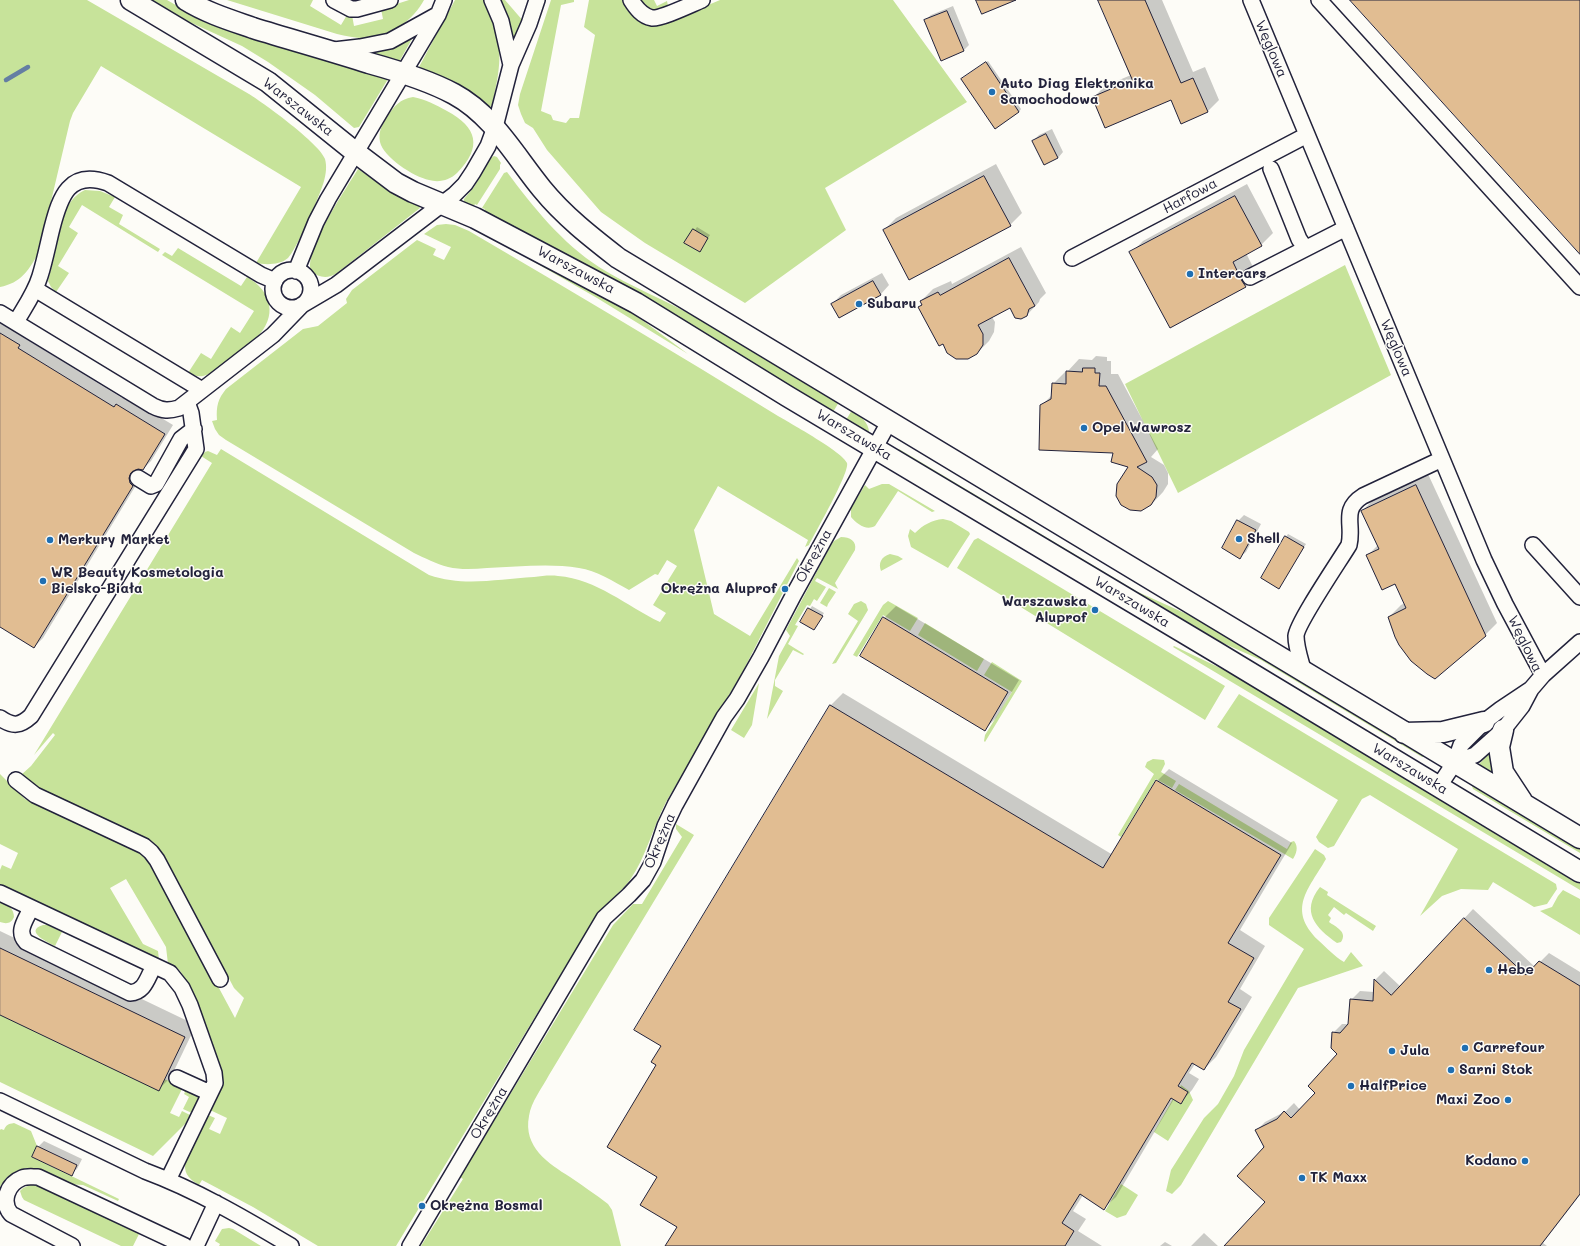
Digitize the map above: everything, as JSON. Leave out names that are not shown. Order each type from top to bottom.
[{"type":"main road","name":"Warszawska","points":[[131,0],[268,82],[396,183],[413,192],[475,218],[636,303],[1580,872]]},
{"type":"main road","name":"Warszawska","points":[[186,0],[221,17],[404,73],[455,94],[468,103],[495,127],[543,189],[564,212],[583,231],[618,258],[1304,673],[1580,838]]},
{"type":"main road","points":[[1404,733],[1443,732],[1484,722]]},
{"type":"main road","points":[[1502,730],[1499,747],[1503,772],[1524,804]]},
{"type":"street","points":[[334,0],[351,9],[357,9],[372,2],[390,0]]},
{"type":"street","points":[[296,271],[316,222],[355,152],[438,15],[444,0]]},
{"type":"street","points":[[492,0],[501,21],[511,65]]},
{"type":"street","points":[[0,313],[161,410],[179,408],[273,335],[302,305],[310,296],[310,283],[307,277],[302,273],[296,271],[282,274],[275,281],[274,293],[280,303],[290,308],[302,305],[336,285],[465,184],[488,146],[495,127],[511,65],[529,24],[537,0]]},
{"type":"street","points":[[630,0],[638,11],[652,18],[668,14],[702,0]]},
{"type":"street","name":"Węglowa","points":[[1251,0],[1484,560],[1505,604],[1543,674],[1530,689],[1522,706],[1502,730],[1475,755],[1455,762]]},
{"type":"street","points":[[1319,0],[1580,287]]},
{"type":"street","points":[[327,50],[360,47],[390,41],[438,15]]},
{"type":"street","name":"Harfowa","points":[[1072,258],[1307,135]]},
{"type":"street","points":[[1271,169],[1299,239],[1305,248]]},
{"type":"street","points":[[16,322],[35,289],[40,276],[61,198],[66,190],[72,185],[84,179],[100,180],[108,183],[261,275],[275,281]]},
{"type":"street","points":[[1250,277],[1346,228]]},
{"type":"street","points":[[35,289],[202,390]]},
{"type":"street","points":[[0,718],[8,724],[16,724],[24,723],[32,716],[196,449],[191,413],[187,402]]},
{"type":"street","name":"Okrężna","points":[[410,1246],[604,918],[629,896],[643,880],[653,862],[665,826],[675,805],[724,717],[737,699],[761,657],[792,596],[889,422]]},
{"type":"street","points":[[138,478],[151,486],[156,484],[181,439],[194,430]]},
{"type":"street","points":[[1304,673],[1297,645],[1296,634],[1349,544],[1351,537],[1350,511],[1352,505],[1363,496],[1442,458]]},
{"type":"street","points":[[1533,545],[1580,597]]},
{"type":"street","points":[[1543,674],[1580,642]]},
{"type":"street","name":"Węglowa","points":[[1438,786],[1455,762],[1461,745],[1484,722],[1511,701],[1530,689]]},
{"type":"street","points":[[16,780],[35,795],[144,846],[151,852],[157,860],[220,979]]},
{"type":"street","points":[[0,893],[170,973],[182,988],[190,1005],[214,1073],[215,1083],[168,1180]]},
{"type":"street","points":[[31,908],[21,930],[21,937],[26,942],[130,993],[141,990],[154,966]]},
{"type":"street","points":[[177,1078],[210,1093]]},
{"type":"street","points":[[2,1106],[216,1203],[236,1213],[291,1246]]},
{"type":"street","points":[[72,1246],[11,1214],[7,1209],[6,1196],[14,1183],[28,1176],[38,1177],[185,1246]]},
{"type":"street","points":[[196,1246],[216,1203]]},
{"type":"green space","points":[[0,0],[87,0],[249,94],[303,134],[321,152],[325,159],[326,173],[308,221],[297,245],[288,258],[273,264],[256,263],[301,187],[101,66],[73,113],[70,121],[39,252],[24,275],[14,282],[0,287]]},
{"type":"green space","points":[[151,0],[167,0],[186,11],[388,79],[359,127],[354,128],[315,95],[268,62],[242,46],[183,19]]},
{"type":"green space","points":[[227,0],[313,0],[310,6],[341,25],[347,15],[352,15],[354,26],[383,19],[381,9],[409,0],[424,0],[414,14],[401,26],[393,31],[377,37],[365,38],[337,34]]},
{"type":"green space","points":[[455,0],[485,0],[496,28],[499,64],[492,105],[490,107],[455,84],[419,67]]},
{"type":"green space","points":[[498,0],[505,0],[524,22],[515,43],[511,41]]},
{"type":"green space","points":[[551,0],[574,0],[574,2],[561,5],[541,111],[551,115],[553,120],[566,123],[570,118],[579,118],[595,35],[584,27],[589,0],[622,0],[627,10],[633,16],[639,20],[654,25],[664,24],[720,0],[893,0],[967,102],[825,188],[846,230],[745,303],[645,243],[601,212],[547,150],[533,128],[525,123],[518,105],[520,94]]},
{"type":"green space","points":[[641,0],[654,0],[657,6],[667,1],[668,6],[660,10],[653,10],[646,7]]},
{"type":"green space","points":[[413,37],[399,62],[373,54],[375,51]]},
{"type":"green space","points":[[413,97],[435,104],[457,117],[465,124],[473,138],[471,155],[457,173],[448,179],[433,181],[415,175],[400,166],[382,148],[380,135],[385,120],[392,110],[404,99]]},
{"type":"green space","points":[[494,156],[497,157],[501,163],[500,169],[477,205],[475,204],[473,207],[464,203],[464,199],[474,187],[491,158]]},
{"type":"green space","points":[[358,169],[394,194],[419,206],[420,208],[337,273],[327,277],[317,275],[311,271],[311,261],[314,249],[327,220]]},
{"type":"green space","points":[[507,172],[560,236],[585,257],[611,274],[687,312],[717,329],[839,402],[833,412],[607,276],[483,212],[485,209],[482,208],[504,173]]},
{"type":"green space","points":[[85,190],[100,191],[115,197],[109,207],[123,215],[119,224],[160,249],[158,252],[82,205],[69,227],[78,233],[58,266],[69,273],[56,292],[48,281],[64,215],[72,200]]},
{"type":"green space","points":[[437,225],[455,225],[469,231],[624,323],[804,431],[837,452],[847,463],[838,490],[809,545],[805,547],[808,540],[718,486],[694,530],[714,614],[750,636],[797,558],[799,561],[742,673],[666,802],[636,871],[619,893],[598,913],[396,1246],[318,1246],[253,1207],[202,1180],[199,1185],[189,1177],[185,1164],[208,1115],[215,1118],[209,1129],[220,1134],[227,1118],[210,1110],[223,1085],[219,1062],[199,1007],[178,969],[168,964],[166,947],[126,879],[110,888],[143,944],[158,951],[159,960],[0,885],[0,870],[2,865],[11,869],[18,853],[0,844],[0,774],[25,799],[146,856],[152,863],[235,1018],[244,998],[234,988],[164,855],[153,842],[38,787],[27,781],[21,775],[31,766],[55,735],[53,733],[34,755],[212,463],[201,456],[205,452],[208,451],[217,455],[221,449],[429,575],[455,581],[481,581],[549,576],[572,578],[586,582],[611,594],[647,616],[660,622],[666,613],[653,605],[677,566],[667,560],[658,575],[655,574],[629,590],[598,574],[579,568],[521,566],[468,569],[444,566],[414,553],[226,440],[219,435],[215,429],[212,421],[217,420],[218,403],[226,389],[303,329],[318,326],[347,303],[346,299],[352,290],[417,240],[436,249],[433,255],[444,260],[451,247],[424,234]]},
{"type":"green space","points":[[487,235],[630,311],[688,354],[597,298]]},
{"type":"green space","points":[[178,248],[241,286],[247,277],[262,289],[267,297],[269,305],[267,322],[263,330],[256,338],[215,371],[203,376],[188,373],[201,353],[211,359],[231,327],[240,333],[254,311],[162,255],[165,252],[172,256]]},
{"type":"green space","points":[[1345,265],[1391,375],[1178,493],[1125,384]]},
{"type":"green space","points":[[852,410],[864,420],[869,432],[846,420]]},
{"type":"green space","points":[[899,449],[1138,592],[1200,620],[1426,757],[1422,757],[1261,660],[1198,632],[898,451]]},
{"type":"green space","points":[[882,484],[889,484],[935,511],[932,512],[898,491],[875,526],[868,528],[862,526],[851,517],[851,508],[865,485],[869,489]]},
{"type":"green space","points":[[943,519],[951,521],[970,534],[948,568],[911,547],[908,536],[910,529],[915,533],[928,523]]},
{"type":"green space","points":[[841,537],[852,540],[855,544],[855,550],[835,583],[838,589],[817,578],[815,581],[826,587],[817,601],[814,599],[810,606],[807,605],[795,625],[798,626],[788,644],[804,654],[803,655],[793,650],[775,680],[775,686],[783,691],[767,719],[779,656],[790,636],[786,630],[831,545],[834,541]]},
{"type":"green space","points":[[978,538],[1225,686],[1205,720],[957,568],[974,540]]},
{"type":"green space","points":[[890,554],[903,559],[881,571],[881,561],[884,557]]},
{"type":"green space","points":[[829,588],[836,592],[827,607],[820,603]]},
{"type":"green space","points":[[861,601],[866,604],[868,610],[836,663],[832,664],[858,621],[848,614],[854,604]]},
{"type":"green space","points":[[888,601],[918,618],[910,631],[883,615],[857,657],[853,655],[883,605]]},
{"type":"green space","points":[[925,623],[984,659],[977,671],[918,635]]},
{"type":"green space","points":[[1174,646],[1237,676],[1580,882],[1580,890],[1173,647]]},
{"type":"green space","points":[[992,662],[1022,681],[985,742],[985,735],[1012,692],[984,675]]},
{"type":"green space","points":[[759,683],[752,725],[744,738],[731,730]]},
{"type":"green space","points":[[1239,694],[1556,884],[1557,889],[1547,904],[1534,907],[1493,882],[1488,890],[1461,889],[1442,896],[1420,916],[1458,849],[1370,795],[1362,799],[1334,846],[1328,848],[1319,842],[1316,837],[1338,800],[1217,727]]},
{"type":"green space","points":[[1490,753],[1496,776],[1479,764]]},
{"type":"green space","points":[[1153,759],[1164,760],[1165,764],[1161,772],[1176,781],[1172,788],[1156,779],[1121,837],[1118,835],[1154,774],[1145,767],[1147,762]]},
{"type":"green space","points":[[1471,783],[1580,848],[1580,853],[1473,789]]},
{"type":"green space","points":[[1179,784],[1287,849],[1291,842],[1294,841],[1297,848],[1293,859],[1175,790]]},
{"type":"green space","points":[[676,824],[694,835],[534,1100],[529,1116],[528,1127],[530,1137],[539,1153],[553,1166],[608,1204],[612,1210],[621,1246],[421,1246],[463,1179],[460,1177],[613,925],[633,904],[642,904],[682,837],[676,829]]},
{"type":"green space","points":[[1315,849],[1324,855],[1326,859],[1307,890],[1302,909],[1304,919],[1309,929],[1318,940],[1337,957],[1344,962],[1351,952],[1363,966],[1298,988],[1181,1185],[1172,1194],[1166,1191],[1171,1170],[1204,1118],[1218,1104],[1234,1076],[1244,1050],[1304,949],[1269,925],[1269,918]]},
{"type":"green space","points":[[1320,887],[1328,892],[1327,895],[1376,926],[1373,931],[1346,913],[1344,915],[1334,907],[1328,915],[1331,918],[1329,922],[1340,930],[1343,938],[1341,942],[1337,943],[1329,937],[1317,925],[1311,912],[1311,904]]},
{"type":"green space","points":[[1563,890],[1580,899],[1580,935],[1540,911],[1552,907]]},
{"type":"green space","points":[[0,903],[6,904],[12,909],[14,917],[10,922],[0,922]]},
{"type":"green space","points":[[43,925],[48,925],[62,932],[55,946],[43,940],[36,933],[36,930]]},
{"type":"green space","points":[[0,1015],[172,1082],[184,1085],[170,1113],[179,1117],[182,1111],[190,1115],[186,1123],[153,1156],[0,1082]]},
{"type":"green space","points":[[1181,1085],[1189,1091],[1193,1100],[1168,1141],[1154,1132],[1173,1099],[1181,1104],[1188,1092],[1180,1087]]},
{"type":"green space","points":[[186,1086],[198,1094],[198,1100],[192,1113],[183,1109],[189,1097],[184,1094]]},
{"type":"green space","points":[[14,1123],[31,1131],[37,1146],[32,1157],[119,1199],[118,1201],[83,1185],[66,1184],[35,1169],[26,1168],[16,1172],[7,1177],[0,1187],[0,1130],[4,1130],[8,1125]]},
{"type":"green space","points":[[33,1184],[39,1184],[138,1231],[139,1234],[133,1246],[121,1246],[24,1200],[20,1191],[23,1188]]},
{"type":"green space","points":[[1121,1184],[1138,1195],[1126,1215],[1117,1218],[1105,1211]]},
{"type":"green space","points":[[229,1228],[261,1246],[219,1246],[220,1244],[215,1241],[222,1229]]},
{"type":"building","points":[[976,0],[1016,0],[982,14]]},
{"type":"building","points":[[1098,0],[1145,0],[1181,83],[1193,78],[1208,112],[1181,124],[1171,100],[1105,128],[1092,97],[1132,80]]},
{"type":"building","points":[[1350,0],[1580,0],[1580,254]]},
{"type":"building","points":[[947,11],[964,51],[941,61],[924,20]]},
{"type":"building","points":[[986,62],[1019,112],[995,129],[961,79]]},
{"type":"building","points":[[1046,134],[1058,158],[1044,165],[1032,141]]},
{"type":"building","points":[[984,176],[1011,226],[909,280],[883,230]]},
{"type":"building","name":"Intercars","points":[[1235,196],[1262,246],[1233,262],[1246,287],[1170,328],[1129,252]]},
{"type":"building","points":[[693,229],[708,238],[700,252],[684,243]]},
{"type":"building","points":[[1009,258],[1035,306],[1029,309],[1027,316],[1021,319],[1015,318],[1010,308],[978,325],[983,334],[983,345],[977,354],[968,359],[956,359],[947,353],[943,344],[939,346],[918,307],[922,305],[920,301],[938,292],[940,295]]},
{"type":"building","name":"Subaru","points":[[873,281],[881,295],[839,318],[831,304]]},
{"type":"building","name":"Merkury Market","points":[[0,333],[20,345],[18,348],[114,407],[116,404],[165,434],[143,470],[138,469],[131,473],[129,478],[130,483],[133,486],[34,648],[0,627]]},
{"type":"building","name":"Opel Wawrosz","points":[[1083,368],[1095,368],[1095,373],[1100,373],[1099,386],[1106,386],[1147,462],[1137,467],[1152,477],[1157,485],[1156,497],[1151,505],[1141,511],[1130,510],[1121,505],[1116,496],[1117,484],[1128,467],[1111,462],[1113,453],[1039,450],[1040,405],[1051,399],[1052,383],[1066,384],[1066,371],[1082,372]]},
{"type":"building","points":[[1416,485],[1486,636],[1435,679],[1411,661],[1395,637],[1388,617],[1406,608],[1395,584],[1382,590],[1366,555],[1379,549],[1361,511]]},
{"type":"building","name":"Shell","points":[[1237,520],[1256,530],[1240,559],[1222,548]]},
{"type":"building","points":[[1285,536],[1304,547],[1279,589],[1261,578]]},
{"type":"building","points":[[808,608],[823,616],[814,630],[800,622]]},
{"type":"building","points":[[883,617],[1008,692],[985,731],[860,656]]},
{"type":"building","points":[[830,705],[1103,868],[1156,780],[1281,855],[1228,943],[1254,958],[1228,1002],[1241,1009],[1204,1070],[1192,1063],[1178,1086],[1188,1092],[1181,1104],[1171,1098],[1104,1210],[1080,1194],[1062,1223],[1074,1231],[1065,1246],[665,1246],[677,1227],[640,1205],[657,1177],[607,1147],[656,1065],[651,1062],[661,1046],[634,1030]]},
{"type":"building","name":"Sarni Stok","points":[[1464,918],[1526,975],[1539,961],[1580,986],[1580,1194],[1540,1246],[1224,1246],[1265,1202],[1237,1176],[1264,1147],[1255,1130],[1277,1119],[1284,1111],[1291,1118],[1315,1093],[1308,1086],[1337,1054],[1331,1048],[1332,1032],[1340,1033],[1348,1024],[1350,999],[1373,1001],[1374,979],[1391,995]]},
{"type":"building","points":[[0,948],[185,1037],[159,1091],[0,1015]]},
{"type":"building","points":[[37,1146],[77,1165],[72,1176],[32,1157]]},
{"type":"waterway","points":[[6,80],[28,67]]},
{"type":"place","name":"Auto Diag Elektronika Samochodowa","points":[[992,92]]},
{"type":"place","name":"Intercars","points":[[1190,274]]},
{"type":"place","name":"Subaru","points":[[859,304]]},
{"type":"place","name":"Opel Wawrosz","points":[[1084,428]]},
{"type":"place","name":"Shell","points":[[1239,539]]},
{"type":"place","name":"Merkury Market","points":[[50,540]]},
{"type":"place","name":"WR Beauty Kosmetologia Bielsko-Biała","points":[[43,581]]},
{"type":"place","name":"Okrężna Aluprof","points":[[785,589]]},
{"type":"place","name":"Warszawska Aluprof","points":[[1095,610]]},
{"type":"place","name":"Hebe","points":[[1489,970]]},
{"type":"place","name":"Carrefour","points":[[1465,1048]]},
{"type":"place","name":"Jula","points":[[1392,1051]]},
{"type":"place","name":"Sarni Stok","points":[[1451,1070]]},
{"type":"place","name":"HalfPrice","points":[[1351,1086]]},
{"type":"place","name":"Maxi Zoo","points":[[1508,1100]]},
{"type":"place","name":"Kodano","points":[[1525,1161]]},
{"type":"place","name":"TK Maxx","points":[[1302,1178]]},
{"type":"place","name":"Okrężna Bosmal","points":[[422,1206]]}]
